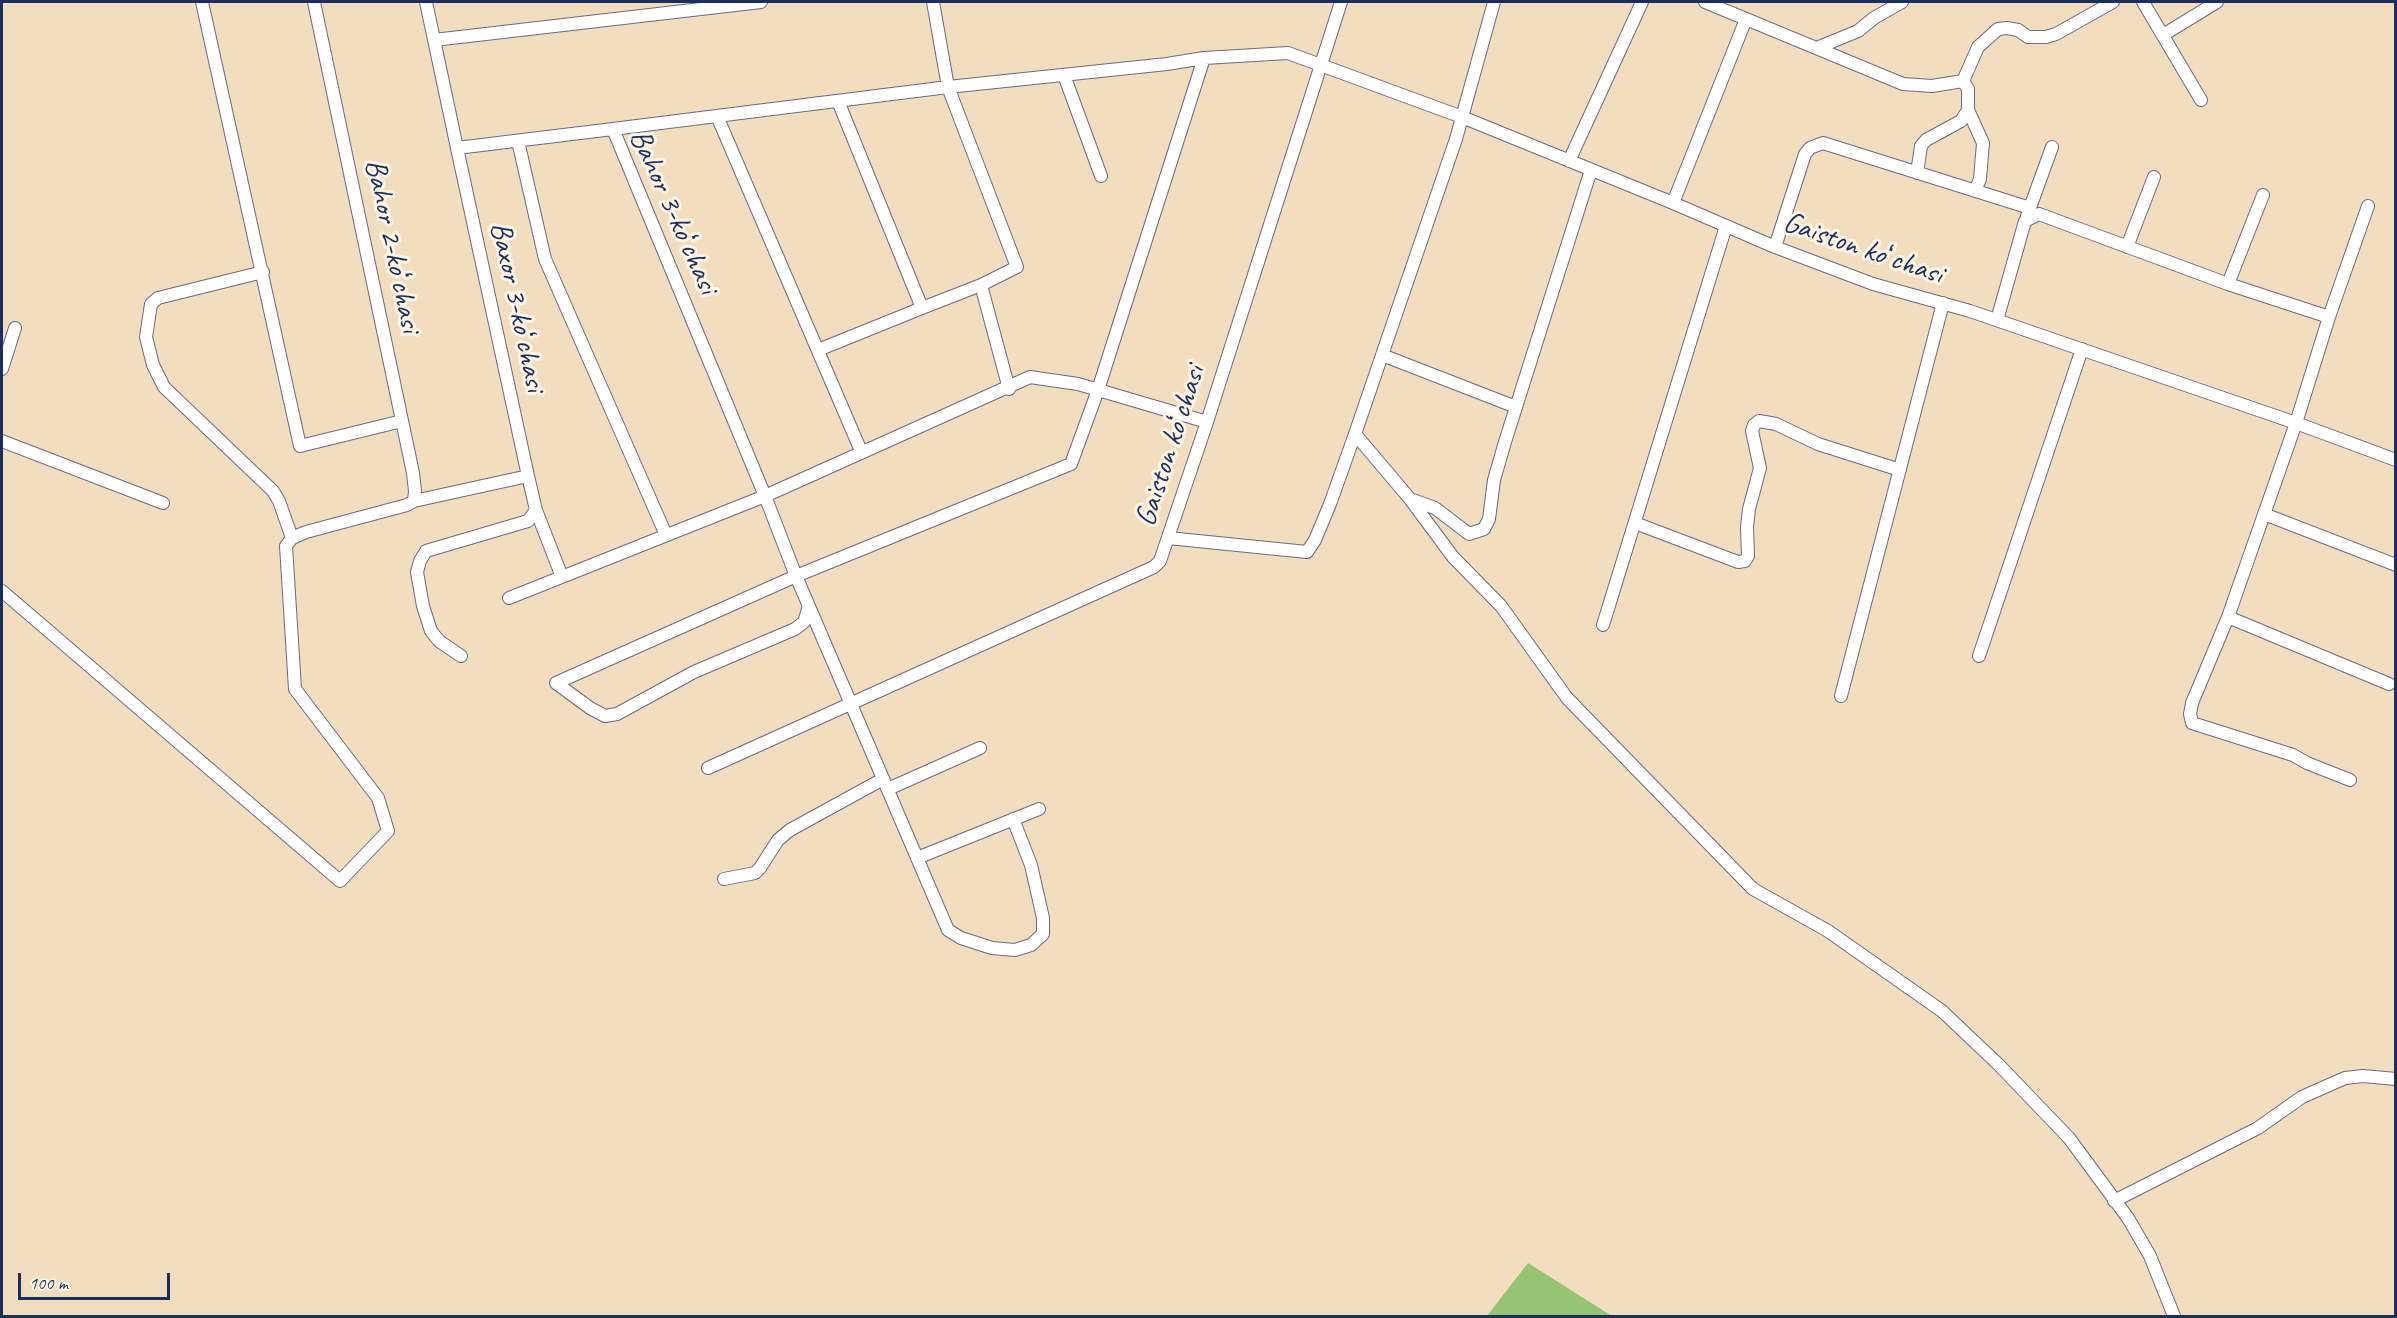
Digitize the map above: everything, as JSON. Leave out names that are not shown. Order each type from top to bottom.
[{"type":"street","points":[[202,2],[300,446],[402,421]]},
{"type":"street","name":"Bahor 2-koʻchasi","points":[[314,2],[414,473],[416,492],[414,501]]},
{"type":"street","points":[[426,2],[457,148]]},
{"type":"street","points":[[434,40],[761,2]]},
{"type":"street","points":[[818,350],[981,285],[1017,267],[948,87],[933,2]]},
{"type":"street","name":"Gaiston koʻchasi","points":[[708,768],[1154,567],[1160,561],[1207,422],[1341,2]]},
{"type":"street","points":[[1569,161],[1642,2]]},
{"type":"street","points":[[1705,2],[1819,47],[1903,84],[1932,86],[1963,81]]},
{"type":"street","points":[[1819,47],[1858,31],[1874,18],[1902,2]]},
{"type":"street","points":[[1963,81],[1978,47],[1998,29],[2018,30],[2028,37],[2046,37],[2056,34],[2113,2]]},
{"type":"street","points":[[2143,2],[2201,100]]},
{"type":"street","points":[[2163,35],[2217,2]]},
{"type":"street","points":[[1168,537],[1307,552],[1315,540],[1330,504],[1382,355],[1462,117],[1490,3]]},
{"type":"street","points":[[1673,203],[1746,19]]},
{"type":"street","points":[[613,129],[1204,58],[1288,53],[1322,64]]},
{"type":"street","points":[[809,606],[804,622],[795,629],[694,672],[617,714],[605,716],[556,683],[796,576],[1071,464],[1098,390],[1204,58]]},
{"type":"street","name":"Gaiston koʻchasi","points":[[1322,64],[1462,117],[1775,247],[1873,284],[1996,320],[2296,423],[2396,460]]},
{"type":"street","points":[[1064,75],[1101,176]]},
{"type":"street","points":[[1963,81],[1968,89],[1968,110],[1983,143],[1980,179],[1975,191]]},
{"type":"street","points":[[838,101],[922,308]]},
{"type":"street","points":[[1917,173],[1919,153],[1926,140],[1961,121],[1968,110]]},
{"type":"street","points":[[717,116],[861,451]]},
{"type":"street","name":"Bahor 3-koʻchasi","points":[[457,148],[613,129],[796,576],[948,930],[961,938],[992,948],[1015,950],[1031,945],[1043,934],[1043,918],[1031,865],[1012,819]]},
{"type":"street","points":[[518,141],[545,259],[666,535]]},
{"type":"street","points":[[1775,247],[1805,154],[1810,148],[1823,143],[2030,208]]},
{"type":"street","points":[[1996,320],[2025,221],[2052,147]]},
{"type":"street","name":"Baxor 3-koʻchasi","points":[[457,148],[536,510],[562,577]]},
{"type":"street","points":[[1410,499],[1435,508],[1469,534],[1484,529],[1492,502],[1494,480],[1516,406],[1591,170]]},
{"type":"street","points":[[2127,247],[2154,177]]},
{"type":"street","points":[[2228,284],[2263,195]]},
{"type":"street","points":[[2350,780],[2307,763],[2294,755],[2192,723],[2190,714],[2192,703],[2228,616],[2296,423],[2329,317],[2368,206]]},
{"type":"street","points":[[2025,221],[2039,214],[2228,284],[2329,317]]},
{"type":"street","points":[[1604,625],[1726,226]]},
{"type":"street","points":[[263,272],[158,298],[151,304],[146,337],[153,365],[164,387],[273,491],[279,501],[292,538]]},
{"type":"street","points":[[981,285],[1009,389]]},
{"type":"street","points":[[1841,696],[1943,303]]},
{"type":"street","points":[[2,369],[15,328]]},
{"type":"street","points":[[1979,656],[2082,349]]},
{"type":"street","points":[[1382,355],[1516,406]]},
{"type":"street","points":[[510,598],[765,496],[861,451],[1009,389],[1030,377],[1078,384],[1207,422]]},
{"type":"street","points":[[1635,523],[1738,562],[1744,561],[1748,556],[1749,509],[1760,468],[1752,431],[1754,425],[1760,421],[1776,424],[1818,444],[1900,470]]},
{"type":"street","points":[[1354,434],[1410,499],[1453,557],[1501,606],[1567,698],[1753,889],[1828,931],[1942,1011],[1999,1065],[2069,1138],[2128,1218],[2150,1256],[2174,1317]]},
{"type":"street","points":[[2,441],[163,502]]},
{"type":"street","points":[[2,591],[340,881],[388,831],[378,798],[296,689],[286,546],[292,538],[306,532],[407,505],[414,501],[528,476]]},
{"type":"street","points":[[461,656],[439,641],[431,631],[423,606],[417,572],[420,561],[426,551],[528,521],[536,510]]},
{"type":"street","points":[[2264,514],[2396,565]]},
{"type":"street","points":[[2228,616],[2389,684]]},
{"type":"street","points":[[724,879],[754,873],[778,840],[790,830],[885,784],[980,748]]},
{"type":"street","points":[[917,858],[1039,808]]},
{"type":"street","points":[[2114,1201],[2259,1128],[2302,1097],[2346,1078],[2363,1076],[2396,1079]]},
{"type":"green space","points":[[1528,1263],[1612,1316],[1487,1316]]}]
